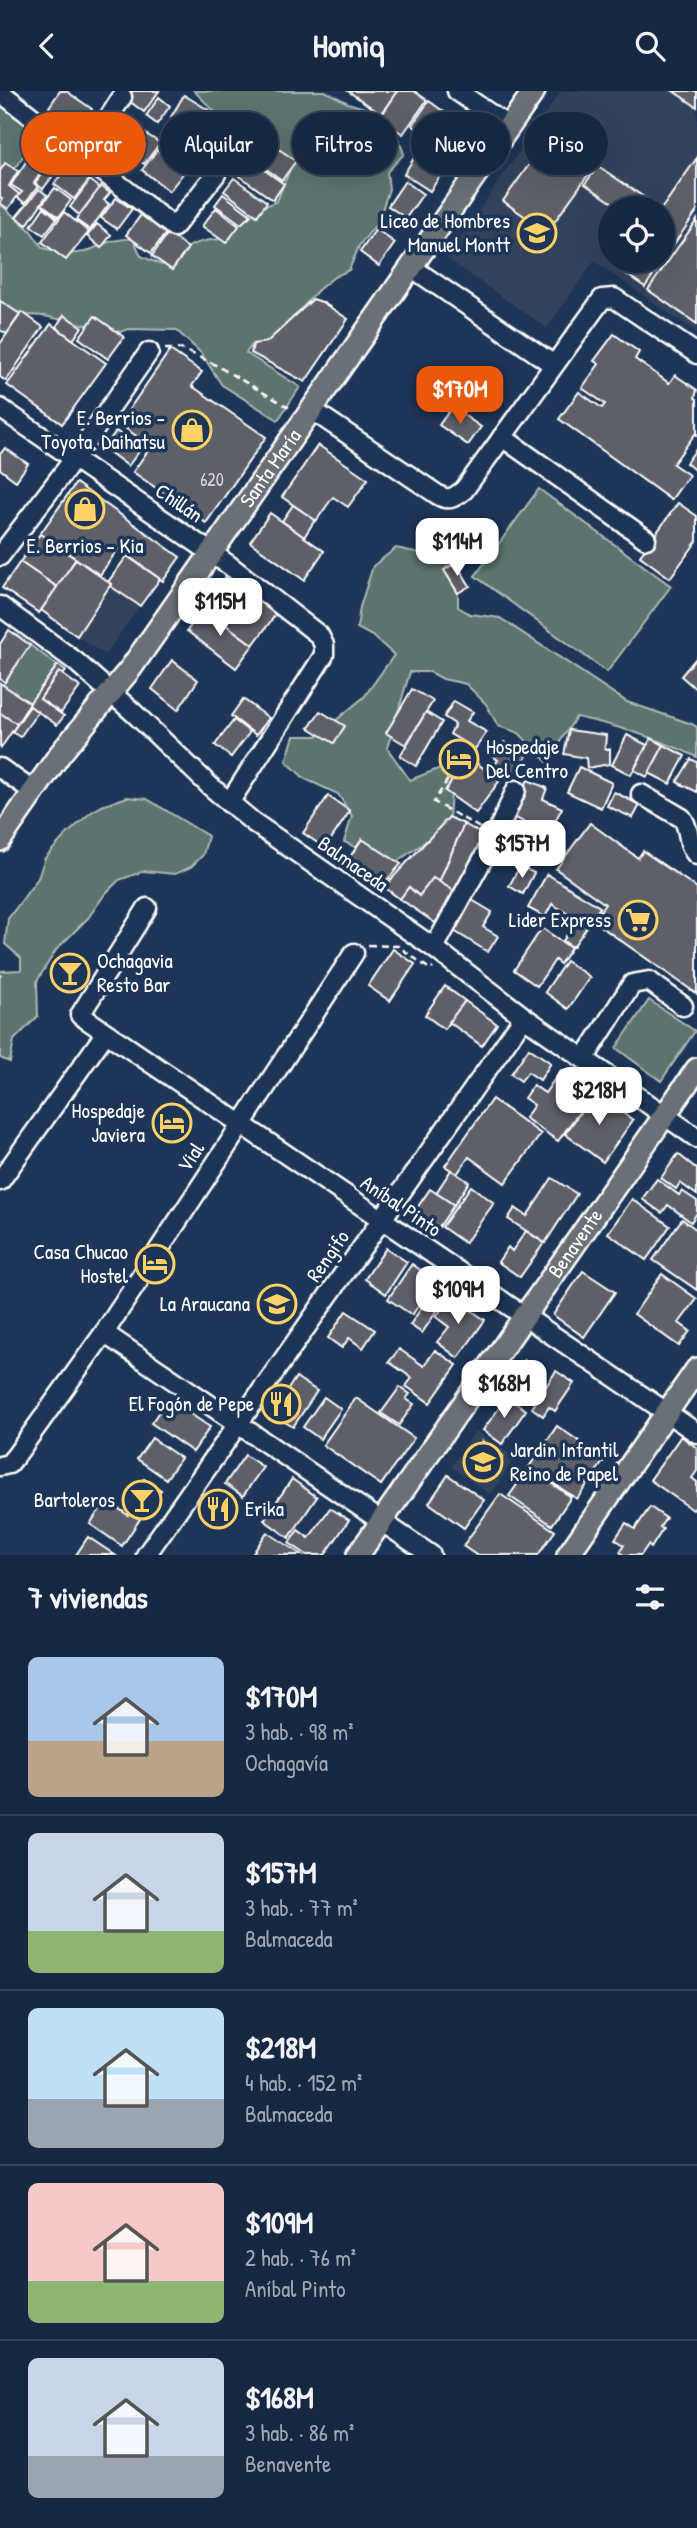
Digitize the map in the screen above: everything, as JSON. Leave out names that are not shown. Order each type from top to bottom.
[{"type":"main road","name":"Santa María","points":[[510,126],[534,91]]},
{"type":"main road","name":"Santa María","points":[[0,841],[60,754],[131,668],[475,175]]},
{"type":"main road","name":"Benavente","points":[[358,1555],[697,1069]]},
{"type":"main road","points":[[568,1555],[697,1369]]},
{"type":"street","points":[[457,91],[487,112]]},
{"type":"street","points":[[0,92],[26,112]]},
{"type":"street","points":[[112,112],[122,97]]},
{"type":"street","points":[[108,175],[174,227],[215,175]]},
{"type":"street","points":[[411,267],[554,365]]},
{"type":"street","points":[[312,410],[444,499],[452,499],[464,490],[600,301],[606,297],[614,298],[697,354]]},
{"type":"street","points":[[0,556],[74,459],[149,352]]},
{"type":"street","name":"Chillán","points":[[0,408],[212,554],[319,635],[324,645],[324,655],[314,674],[229,803]]},
{"type":"street","points":[[502,437],[646,539]]},
{"type":"street","name":"Balmaceda","points":[[0,606],[75,661],[229,803],[435,956],[697,1138]]},
{"type":"street","points":[[0,768],[34,792]]},
{"type":"street","points":[[435,956],[516,790]]},
{"type":"street","points":[[641,794],[682,818],[686,823],[691,849],[697,855]]},
{"type":"street","name":"Aníbal Pinto","points":[[147,908],[80,1015],[697,1433]]},
{"type":"street","name":"Vial","points":[[4,1465],[104,1333],[354,953]]},
{"type":"street","points":[[584,1059],[632,984],[649,981],[683,1006]]},
{"type":"street","name":"Rengifo","points":[[146,1555],[524,1017]]},
{"type":"street","points":[[0,1181],[105,1034]]},
{"type":"street","points":[[104,1333],[431,1555]]},
{"type":"path","points":[[149,352],[182,349],[290,408]]},
{"type":"path","points":[[454,769],[434,802],[495,837]]},
{"type":"path","points":[[354,953],[358,946],[398,946],[431,970],[435,956]]},
{"type":"shaded area","name":"Liceo de Hombres Manuel Montt","points":[[561,91],[697,91],[697,333],[611,273],[675,273],[675,196],[598,196],[598,264],[594,261],[547,328],[446,258],[503,175],[510,175],[510,165],[524,145],[524,175],[608,175],[608,112],[547,112]]},
{"type":"shaded area","points":[[110,586],[140,606],[105,655],[77,636]]},
{"type":"shaded area","name":"Jardin Infantil Reino de Papel","points":[[475,1431],[515,1457],[491,1495],[451,1467]]},
{"type":"green space","points":[[194,91],[325,91],[370,112],[292,112],[292,164],[278,152],[278,112],[215,112]]},
{"type":"green space","points":[[0,105],[21,120],[21,159],[16,167],[0,177]]},
{"type":"green space","points":[[397,138],[399,139],[404,154],[397,161]]},
{"type":"green space","points":[[292,164],[292,175],[387,175],[389,189],[378,222],[359,246],[349,270],[334,277],[318,290],[292,319],[277,343],[252,345],[246,353],[300,387],[278,420],[222,385],[201,353],[176,330],[129,329],[120,332],[27,315],[16,312],[0,301],[0,204],[30,230],[43,248],[68,254],[85,252],[111,241],[133,238],[141,256],[162,265],[194,244],[231,238],[237,218],[277,201]]},
{"type":"green space","points":[[539,489],[671,586],[607,672],[475,576]]},
{"type":"green space","points":[[440,527],[462,535],[472,548],[444,570],[458,593],[458,607],[470,614],[500,618],[627,702],[697,727],[697,757],[638,733],[576,717],[547,762],[519,733],[498,726],[486,704],[466,684],[443,679],[430,672],[410,672],[387,748],[410,780],[453,763],[449,820],[421,845],[393,864],[344,842],[352,816],[338,794],[305,779],[286,761],[294,736],[317,736],[364,697],[394,655],[374,637],[357,628],[360,607],[373,566],[396,548],[420,553]]},
{"type":"green space","points":[[30,645],[57,665],[30,703],[3,685]]},
{"type":"green space","points":[[127,797],[147,799],[208,836],[203,855],[191,867],[175,874],[144,871],[119,880],[105,894],[88,918],[56,950],[37,981],[38,1016],[14,1040],[10,1062],[0,1058],[0,971],[21,970],[21,958],[5,944],[8,919],[38,878],[45,858],[65,836],[90,813]]},
{"type":"green space","points":[[649,1000],[695,1031],[661,1081],[616,1048]]},
{"type":"building","points":[[60,91],[66,91],[92,109],[90,112],[56,112],[49,107]]},
{"type":"building","points":[[130,91],[159,91],[144,112],[125,98]]},
{"type":"building","points":[[348,91],[397,91],[382,112],[378,112]]},
{"type":"building","points":[[398,91],[414,91],[427,100],[419,112],[411,112],[411,123],[403,134],[397,130],[397,112],[384,112]]},
{"type":"building","points":[[673,91],[697,91],[697,107]]},
{"type":"building","points":[[184,95],[212,112],[174,112]]},
{"type":"building","points":[[159,97],[170,106],[166,112],[160,112],[157,124],[146,116]]},
{"type":"building","points":[[429,101],[444,112],[421,112]]},
{"type":"building","points":[[146,134],[160,143],[146,161]]},
{"type":"building","points":[[278,148],[292,158],[292,166],[282,180],[275,175],[278,175]]},
{"type":"building","points":[[157,150],[160,152],[160,175],[182,175],[169,191],[146,173],[146,165]]},
{"type":"building","points":[[697,158],[697,211],[675,243],[675,196],[670,196]]},
{"type":"building","points":[[5,163],[18,171],[9,186],[19,194],[8,209],[0,203],[0,171]]},
{"type":"building","points":[[411,163],[411,175],[441,175],[430,191],[404,174]]},
{"type":"building","points":[[21,170],[21,175],[39,175],[34,183],[38,187],[25,203],[17,197],[22,192],[11,185]]},
{"type":"building","points":[[524,172],[524,175],[588,175],[547,232],[503,201]]},
{"type":"building","points":[[608,173],[642,196],[602,196],[585,184],[592,175],[608,175]]},
{"type":"building","points":[[41,175],[53,175],[43,189],[35,183]]},
{"type":"building","points":[[61,175],[92,176],[74,199],[54,184]]},
{"type":"building","points":[[238,175],[271,175],[284,184],[273,200]]},
{"type":"building","points":[[234,178],[267,202],[257,216],[224,191]]},
{"type":"building","points":[[90,180],[100,188],[79,215],[70,207]]},
{"type":"building","points":[[405,181],[423,194],[406,218],[388,206]]},
{"type":"building","points":[[101,186],[110,193],[104,200],[109,204],[90,230],[76,220]]},
{"type":"building","points":[[55,188],[71,200],[59,217],[42,204]]},
{"type":"building","points":[[39,189],[47,195],[27,225],[16,217]]},
{"type":"building","points":[[223,194],[251,215],[241,224],[215,205]]},
{"type":"building","points":[[116,198],[132,209],[117,229],[101,218]]},
{"type":"building","points":[[44,207],[57,218],[44,235],[31,226]]},
{"type":"building","points":[[216,208],[239,226],[226,243],[202,226]]},
{"type":"building","points":[[64,212],[89,232],[66,260],[42,242]]},
{"type":"building","points":[[141,215],[166,233],[151,253],[126,235]]},
{"type":"building","points":[[697,220],[697,324],[648,290],[660,273],[675,273],[675,251]]},
{"type":"building","points":[[97,224],[111,235],[101,248],[87,236]]},
{"type":"building","points":[[376,229],[395,243],[379,266],[360,252]]},
{"type":"building","points":[[168,233],[188,248],[172,270],[152,256]]},
{"type":"building","points":[[625,273],[655,273],[645,287]]},
{"type":"building","points":[[313,299],[348,319],[305,382],[251,353],[253,344],[267,342]]},
{"type":"building","points":[[0,301],[20,314],[7,334],[0,330]]},
{"type":"building","points":[[22,312],[43,327],[6,381],[0,377],[0,344]]},
{"type":"building","points":[[64,315],[82,327],[73,340],[56,327]]},
{"type":"building","points":[[95,316],[124,337],[108,359],[79,338]]},
{"type":"building","points":[[51,324],[106,363],[62,424],[7,385]]},
{"type":"building","points":[[614,334],[639,352],[635,359],[669,383],[675,375],[697,390],[697,435],[695,434],[673,464],[689,475],[671,500],[559,419],[579,392],[602,408],[605,404],[582,388],[599,364],[594,361]]},
{"type":"building","name":"E. Berrios - Toyota, Daihatsu","points":[[170,350],[202,372],[192,386],[266,437],[206,523],[133,472],[151,446],[119,424]]},
{"type":"building","points":[[452,407],[481,427],[468,445],[439,425]]},
{"type":"building","points":[[116,431],[141,449],[128,466],[104,448]]},
{"type":"building","points":[[318,445],[368,479],[348,507],[333,497],[316,521],[282,497]]},
{"type":"building","points":[[5,448],[28,464],[16,481],[0,469],[0,454]]},
{"type":"building","points":[[697,448],[697,472],[686,463]]},
{"type":"building","name":"E. Berrios - Kia","points":[[76,483],[180,557],[163,581],[118,549],[100,575],[40,534]]},
{"type":"building","points":[[678,503],[697,516],[697,541],[670,578],[640,556]]},
{"type":"building","points":[[293,505],[315,520],[304,537],[282,521]]},
{"type":"building","points":[[270,513],[324,551],[304,580],[250,542]]},
{"type":"building","points":[[40,534],[76,559],[57,587],[20,562]]},
{"type":"building","points":[[127,556],[160,579],[140,606],[108,582]]},
{"type":"building","points":[[76,559],[111,584],[77,636],[41,610]]},
{"type":"building","points":[[20,562],[57,587],[39,613],[2,588]]},
{"type":"building","points":[[456,563],[470,586],[458,593],[444,570]]},
{"type":"building","points":[[226,577],[276,614],[253,645],[203,608]]},
{"type":"building","points":[[203,608],[253,645],[236,668],[187,631]]},
{"type":"building","points":[[9,630],[30,645],[5,682],[0,679],[0,644]]},
{"type":"building","points":[[697,657],[697,690],[681,676]]},
{"type":"building","points":[[172,660],[198,680],[178,710],[152,689]]},
{"type":"building","points":[[58,665],[66,671],[63,675],[59,672],[40,699],[64,716],[57,725],[28,705]]},
{"type":"building","points":[[59,672],[80,687],[61,713],[40,699]]},
{"type":"building","points":[[0,683],[30,703],[17,724],[0,713]]},
{"type":"building","points":[[412,689],[433,701],[406,745],[386,733]]},
{"type":"building","points":[[243,699],[269,718],[256,735],[231,716]]},
{"type":"building","points":[[454,701],[473,712],[467,721],[487,732],[475,749],[450,734],[455,724],[444,717]]},
{"type":"building","points":[[30,706],[38,712],[20,737],[12,732]]},
{"type":"building","points":[[320,711],[345,726],[334,743],[309,728]]},
{"type":"building","points":[[426,712],[442,722],[416,766],[400,756]]},
{"type":"building","points":[[0,713],[17,724],[1,748],[0,747]]},
{"type":"building","points":[[234,720],[250,732],[231,757],[215,745]]},
{"type":"building","points":[[569,730],[606,735],[605,749],[610,749],[610,764],[587,768],[586,758],[564,754]]},
{"type":"building","points":[[627,735],[647,745],[631,775],[612,765]]},
{"type":"building","points":[[651,738],[664,745],[647,777],[634,770]]},
{"type":"building","points":[[504,742],[527,756],[513,777],[494,766],[498,760],[494,757]]},
{"type":"building","points":[[664,745],[685,756],[670,784],[649,773]]},
{"type":"building","points":[[468,757],[500,780],[476,813],[445,791]]},
{"type":"building","points":[[691,759],[697,762],[697,792],[677,782]]},
{"type":"building","points":[[579,767],[612,783],[601,808],[567,792]]},
{"type":"building","points":[[528,780],[547,788],[543,799],[562,808],[545,840],[524,831],[527,824],[514,817],[525,794],[521,792]]},
{"type":"building","points":[[614,792],[640,805],[633,818],[607,806]]},
{"type":"building","points":[[328,796],[350,811],[325,848],[303,833]]},
{"type":"building","points":[[449,817],[464,824],[439,882],[433,878],[419,896],[409,887],[400,899],[384,887]]},
{"type":"building","points":[[590,823],[638,858],[643,851],[697,888],[697,994],[593,921],[605,904],[556,869]]},
{"type":"building","points":[[464,824],[489,838],[459,894],[439,882]]},
{"type":"building","points":[[362,839],[401,864],[383,885],[346,863]]},
{"type":"building","points":[[520,866],[534,873],[523,894],[509,886]]},
{"type":"building","points":[[547,874],[600,907],[591,921],[580,914],[576,919],[552,904],[545,917],[528,908]]},
{"type":"building","points":[[433,878],[459,894],[435,923],[400,899],[409,887],[419,896]]},
{"type":"building","points":[[472,900],[492,912],[483,927],[498,936],[488,952],[454,931]]},
{"type":"building","points":[[580,914],[591,921],[573,947],[563,941]]},
{"type":"building","points":[[542,928],[571,948],[560,964],[555,960],[537,986],[514,970]]},
{"type":"building","points":[[393,949],[415,964],[390,1001],[368,986]]},
{"type":"building","points":[[566,961],[590,977],[568,1009],[545,992]]},
{"type":"building","points":[[445,986],[465,1001],[444,1029],[425,1015]]},
{"type":"building","points":[[465,1001],[497,1024],[482,1046],[449,1022]]},
{"type":"building","points":[[529,1048],[551,1063],[540,1080],[528,1072],[521,1081],[511,1074]]},
{"type":"building","points":[[561,1070],[593,1093],[558,1141],[525,1118],[534,1105],[524,1098],[533,1085],[545,1093]]},
{"type":"building","points":[[594,1093],[633,1120],[603,1162],[565,1134]]},
{"type":"building","points":[[492,1099],[541,1134],[505,1183],[469,1157],[457,1174],[445,1166]]},
{"type":"building","points":[[678,1154],[697,1169],[697,1195],[680,1183],[676,1189],[661,1178]]},
{"type":"building","points":[[451,1170],[469,1182],[454,1205],[436,1193]]},
{"type":"building","points":[[552,1178],[577,1194],[545,1243],[508,1219],[515,1208],[527,1216]]},
{"type":"building","points":[[657,1179],[679,1195],[682,1191],[697,1201],[697,1213],[691,1222],[668,1205],[662,1213],[642,1199]]},
{"type":"building","points":[[471,1186],[494,1203],[465,1243],[442,1227]]},
{"type":"building","points":[[430,1189],[454,1205],[439,1227],[415,1211]]},
{"type":"building","points":[[632,1199],[670,1226],[646,1260],[608,1233]]},
{"type":"building","points":[[682,1219],[697,1230],[697,1290],[653,1260]]},
{"type":"building","points":[[526,1231],[544,1243],[520,1277],[498,1262],[508,1247],[512,1251]]},
{"type":"building","points":[[386,1248],[407,1262],[386,1294],[365,1279]]},
{"type":"building","points":[[412,1264],[436,1281],[412,1315],[388,1299]]},
{"type":"building","points":[[583,1271],[615,1292],[584,1337],[553,1315]]},
{"type":"building","points":[[662,1274],[697,1299],[679,1323],[690,1331],[679,1346],[634,1314]]},
{"type":"building","points":[[439,1282],[451,1290],[422,1333],[410,1325]]},
{"type":"building","points":[[451,1296],[485,1320],[458,1358],[437,1342],[449,1327],[436,1317]]},
{"type":"building","points":[[346,1311],[375,1330],[363,1348],[349,1338],[342,1348],[328,1338]]},
{"type":"building","points":[[399,1349],[424,1366],[435,1350],[457,1365],[430,1403],[406,1386],[412,1378],[389,1362]]},
{"type":"building","points":[[524,1360],[541,1372],[523,1399],[505,1387]]},
{"type":"building","points":[[556,1371],[574,1383],[555,1411],[549,1407],[543,1416],[532,1408]]},
{"type":"building","points":[[296,1377],[317,1391],[293,1427],[272,1414]]},
{"type":"building","points":[[400,1387],[410,1394],[406,1399],[414,1404],[399,1425],[381,1413]]},
{"type":"building","points":[[324,1397],[341,1409],[320,1439],[303,1427]]},
{"type":"building","points":[[507,1397],[526,1410],[502,1444],[483,1430]]},
{"type":"building","points":[[356,1398],[414,1438],[381,1485],[323,1445]]},
{"type":"building","points":[[168,1399],[210,1427],[193,1452],[151,1423]]},
{"type":"building","points":[[557,1426],[605,1459],[577,1499],[529,1467]]},
{"type":"building","points":[[681,1436],[697,1448],[697,1471],[692,1478],[697,1482],[697,1505],[693,1510],[650,1480]]},
{"type":"building","points":[[152,1438],[181,1458],[166,1479],[137,1459]]},
{"type":"building","points":[[482,1441],[503,1456],[485,1481],[464,1466]]},
{"type":"building","points":[[245,1455],[263,1467],[243,1496],[225,1484]]},
{"type":"building","points":[[529,1468],[571,1497],[552,1525],[509,1496]]},
{"type":"building","points":[[448,1475],[484,1500],[464,1528],[429,1503]]},
{"type":"building","points":[[144,1479],[161,1490],[145,1513],[129,1502]]},
{"type":"building","points":[[292,1479],[317,1497],[289,1538],[264,1520]]},
{"type":"building","points":[[500,1494],[555,1531],[538,1555],[476,1555],[463,1546]]},
{"type":"building","points":[[106,1500],[128,1515],[130,1512],[140,1519],[122,1546],[90,1524]]},
{"type":"building","points":[[650,1507],[666,1518],[660,1527],[663,1529],[651,1548],[648,1545],[641,1555],[624,1555],[620,1552],[624,1545],[615,1539],[626,1523],[635,1529]]},
{"type":"building","points":[[330,1508],[349,1520],[325,1555],[307,1555],[289,1543],[298,1530],[309,1538]]},
{"type":"building","points":[[267,1532],[302,1555],[252,1555]]},
{"type":"building","points":[[88,1537],[115,1555],[76,1555]]},
{"type":"place","name":"Liceo de Hombres Manuel Montt","points":[[537,233]]},
{"type":"place","name":"E. Berrios - Toyota, Daihatsu","points":[[192,430]]},
{"type":"place","name":"E. Berrios - Kia","points":[[85,509]]},
{"type":"place","name":"Hospedaje Del Centro","points":[[459,759]]},
{"type":"place","name":"Lider Express","points":[[638,920]]},
{"type":"place","name":"Ochagavia Resto Bar","points":[[70,973]]},
{"type":"place","name":"Hospedaje Javiera","points":[[172,1123]]},
{"type":"place","name":"Casa Chucao Hostel","points":[[155,1264]]},
{"type":"place","name":"La Araucana","points":[[277,1304]]},
{"type":"place","name":"El Fogón de Pepe","points":[[281,1404]]},
{"type":"place","name":"Jardin Infantil Reino de Papel","points":[[483,1462]]},
{"type":"place","name":"Bartoleros","points":[[142,1500]]},
{"type":"place","name":"Erika","points":[[218,1509]]}]
